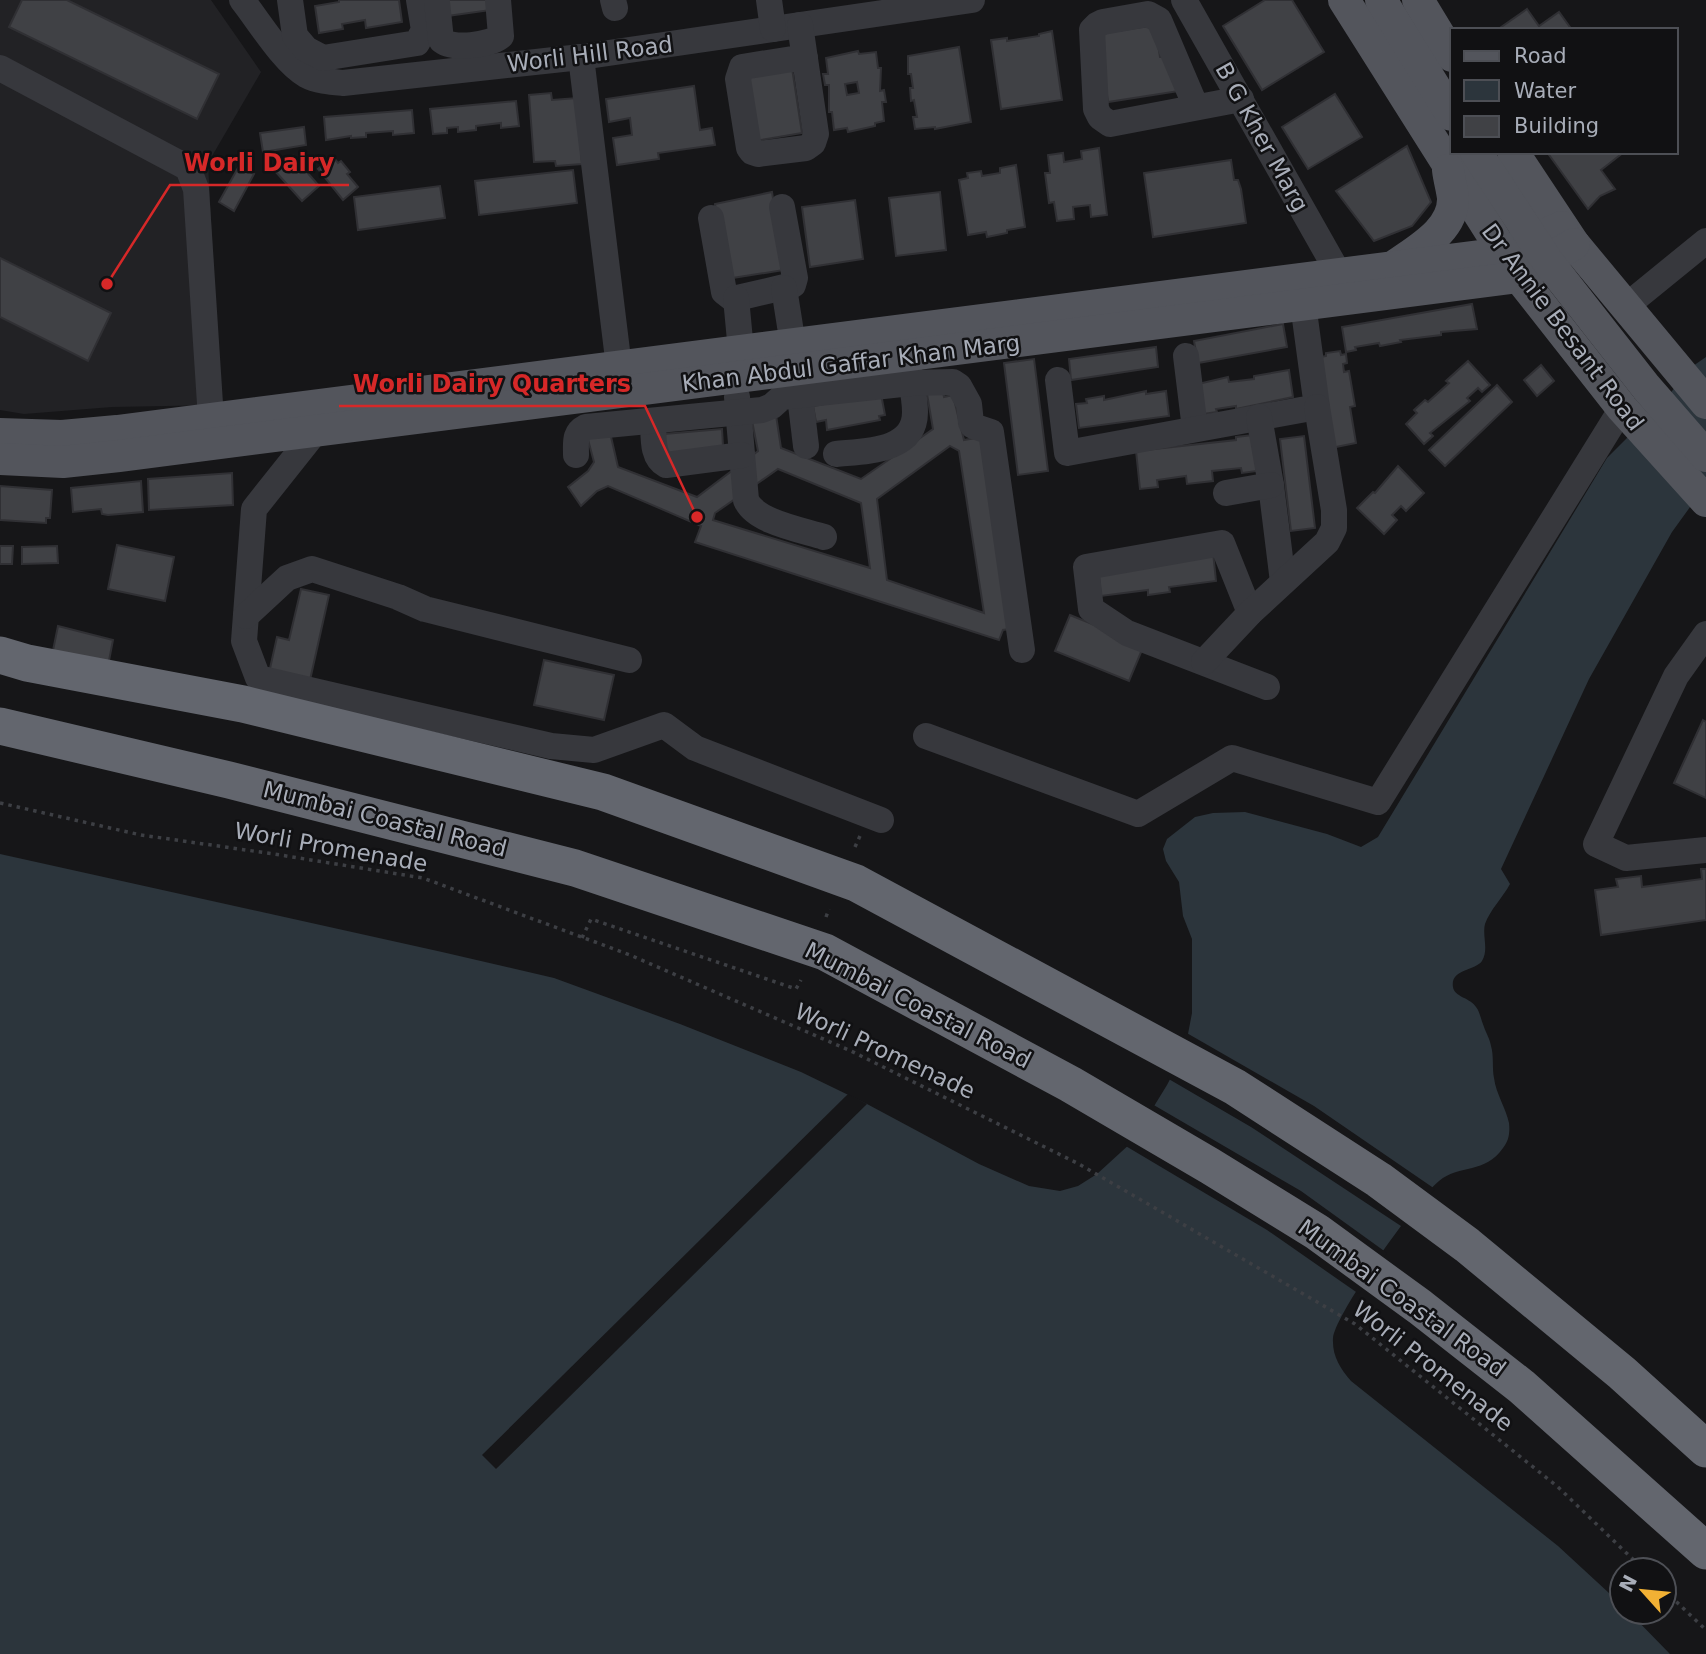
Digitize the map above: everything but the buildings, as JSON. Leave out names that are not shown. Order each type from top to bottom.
[{"type":"highway","points":[[0,655],[27,663],[243,704],[603,792],[856,883],[1235,1087],[1379,1180],[1467,1245],[1622,1373],[1706,1449]]},
{"type":"highway","name":"Mumbai Coastal Road","points":[[0,726],[229,780],[588,872],[825,952],[1070,1084],[1317,1232],[1420,1307],[1522,1387],[1706,1551]]},
{"type":"main road","name":"Dr Annie Besant Road","points":[[1344,0],[1511,265],[1622,408],[1706,501]]},
{"type":"main road","points":[[1381,0],[1450,112]]},
{"type":"main road","points":[[1418,0],[1450,53]]},
{"type":"main road","points":[[1404,96],[1450,67]]},
{"type":"main road","name":"Dr Annie Besant Road","points":[[1477,154],[1548,262],[1646,387],[1706,456]]},
{"type":"main road","points":[[1514,154],[1568,235],[1706,403]]},
{"type":"main road","points":[[1392,267],[1428,243],[1447,222],[1453,201],[1447,166]]},
{"type":"main road","name":"Khan Abdul Gaffar Khan Marg","points":[[0,434],[62,436],[619,367],[738,364],[910,369],[1303,304],[1511,265],[1568,235]]},
{"type":"main road","name":"Khan Abdul Gaffar Khan Marg","points":[[0,459],[85,460],[316,431],[738,364],[793,345],[1392,267],[1511,265]]},
{"type":"main road","points":[[1567,339],[1620,301]]},
{"type":"street","name":"Worli Hill Road","points":[[243,0],[291,63],[306,75],[343,83],[581,57],[800,25],[910,4],[972,0]]},
{"type":"street","points":[[290,0],[295,36],[306,49],[323,58],[417,43],[424,30],[419,0]]},
{"type":"street","points":[[437,0],[441,40],[451,46],[495,41],[501,36],[498,0]]},
{"type":"street","points":[[773,29],[769,0],[776,0]]},
{"type":"street","points":[[1187,5],[1103,22],[1091,30],[1096,109],[1100,117],[1110,124],[1241,99]]},
{"type":"street","name":"B G Kher Marg","points":[[1187,5],[1339,274]]},
{"type":"street","points":[[1148,14],[1159,20],[1196,107]]},
{"type":"street","points":[[800,25],[805,57]]},
{"type":"street","points":[[581,57],[619,367]]},
{"type":"street","points":[[0,68],[188,168],[196,189],[211,419]]},
{"type":"street","points":[[711,218],[724,292],[730,298],[736,298],[793,285],[795,278],[782,207]]},
{"type":"street","points":[[1620,301],[1706,241]]},
{"type":"street","points":[[784,288],[793,345]]},
{"type":"street","points":[[736,298],[738,413],[746,500],[749,508],[760,516],[824,537]]},
{"type":"street","points":[[1204,662],[1250,613],[1327,542],[1334,528],[1334,510],[1303,304]]},
{"type":"street","points":[[1186,356],[1195,429]]},
{"type":"street","points":[[836,454],[889,449],[905,436],[914,421],[915,411],[910,369]]},
{"type":"street","points":[[576,454],[576,436],[586,427],[762,410],[782,397],[800,396],[910,369],[953,382],[959,386],[969,404],[973,426],[991,432],[1022,650]]},
{"type":"street","points":[[1058,380],[1067,453],[1317,407]]},
{"type":"street","points":[[800,396],[806,446]]},
{"type":"street","points":[[926,736],[1138,814],[1232,758],[1378,802],[1622,408]]},
{"type":"street","points":[[1259,417],[1283,582]]},
{"type":"street","points":[[653,421],[656,454],[659,461],[666,465],[742,455]]},
{"type":"street","points":[[316,431],[254,509],[244,641],[258,678],[551,747],[594,750],[664,725],[695,748],[881,820]]},
{"type":"street","points":[[1226,493],[1271,485]]},
{"type":"street","points":[[1250,613],[1222,543],[1086,566],[1091,609],[1127,633],[1267,687]]},
{"type":"street","points":[[246,616],[287,578],[312,569],[398,597],[425,609],[629,660]]},
{"type":"street","points":[[1706,634],[1676,676],[1596,844],[1626,858],[1706,850]]},
{"type":"path","name":"Worli Promenade","points":[[0,803],[141,835],[423,878],[630,955],[851,1051],[1079,1164],[1355,1324],[1558,1487],[1629,1556]]},
{"type":"path","points":[[826,917],[829,909]]},
{"type":"path","points":[[582,938],[591,919],[796,989],[800,980]]},
{"type":"path","points":[[1678,1603],[1706,1630]]},
{"type":"shaded area","points":[[0,0],[211,0],[261,72],[208,163],[221,405],[112,407],[24,414],[0,410]]},
{"type":"water","points":[[1706,357],[1706,485],[1672,532],[1589,679],[1501,869],[1510,884],[1485,924],[1485,952],[1482,961],[1459,973],[1453,981],[1456,993],[1474,1004],[1490,1041],[1495,1084],[1509,1123],[1508,1139],[1488,1162],[1447,1176],[1428,1192],[1362,1282],[1337,1325],[1333,1338],[1338,1361],[1351,1381],[1558,1546],[1608,1592],[1608,1626],[1643,1626],[1670,1654],[0,1654],[0,854],[554,978],[801,1072],[979,1164],[1029,1186],[1060,1191],[1078,1186],[1097,1174],[1132,1142],[1179,1062],[1188,1034],[1192,1013],[1192,939],[1183,916],[1179,882],[1166,861],[1163,849],[1167,839],[1195,817],[1213,813],[1245,812],[1327,834],[1361,847],[1378,837],[1607,458],[1665,400],[1690,368]]},
{"type":"pier","points":[[1185,1032],[1314,1106],[1435,1189],[1404,1228],[1251,1127],[1167,1078]]},
{"type":"pier","points":[[848,1094],[867,1104],[496,1469],[482,1455]]},
{"type":"pier","points":[[1152,1104],[1301,1191],[1387,1253],[1359,1294],[1267,1230],[1124,1145]]},
{"type":"place","name":"Worli Dairy","points":[[107,284]]},
{"type":"place","name":"Worli Dairy Quarters","points":[[697,517]]}]
